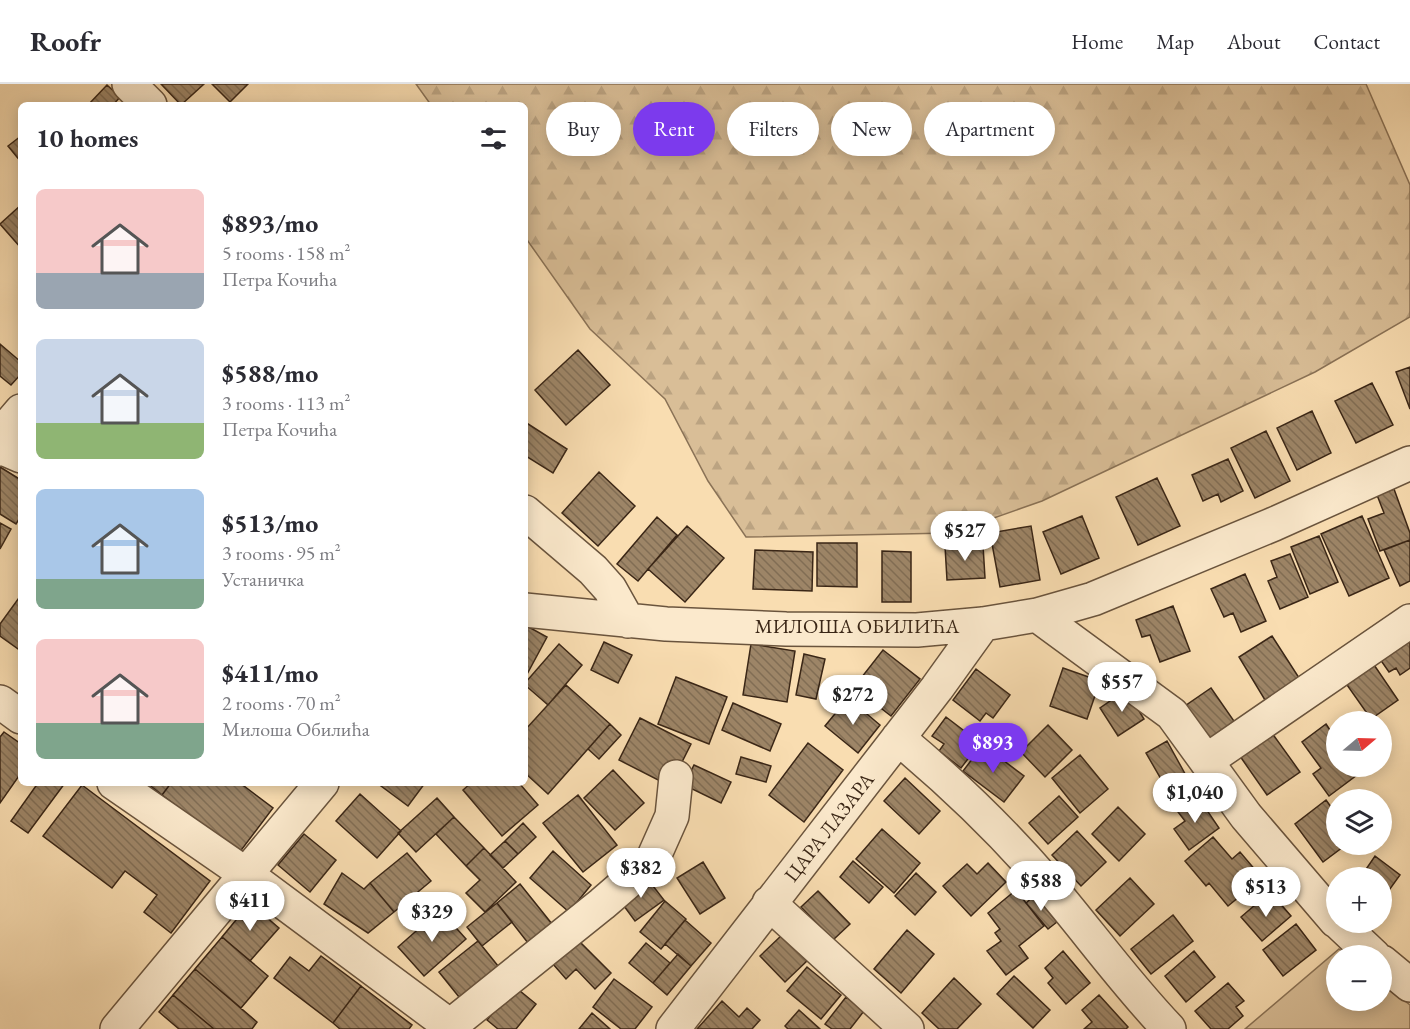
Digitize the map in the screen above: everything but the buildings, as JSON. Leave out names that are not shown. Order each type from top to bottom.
[{"type":"street","points":[[129,84],[147,102]]},
{"type":"street","points":[[0,436],[18,415]]},
{"type":"street","points":[[0,449],[18,455]]},
{"type":"street","name":"МИЛОША ОБИЛИЋА","points":[[528,610],[628,621],[756,628],[850,630],[917,630],[983,624],[1037,615],[1093,599],[1146,578],[1310,509],[1410,463]]},
{"type":"street","points":[[528,515],[593,570],[610,589],[628,621]]},
{"type":"street","points":[[1037,615],[1172,714],[1260,832],[1326,909]]},
{"type":"street","points":[[1206,761],[1410,621]]},
{"type":"street","name":"ЦАРА ЛАЗАРА","points":[[673,1029],[983,624]]},
{"type":"street","points":[[0,702],[18,715]]},
{"type":"street","points":[[898,738],[958,791],[1009,842],[1046,882],[1169,1029]]},
{"type":"street","points":[[118,786],[247,875],[452,1027],[652,861],[672,816],[676,777]]},
{"type":"street","points":[[117,1029],[320,786]]},
{"type":"street","points":[[769,903],[907,1029]]},
{"type":"street","points":[[1349,933],[1362,945]]},
{"type":"street","points":[[1392,970],[1410,985]]},
{"type":"green space","points":[[416,84],[1366,84],[1410,185],[1410,317],[1315,372],[1042,501],[951,533],[746,537],[708,481],[665,399],[590,329],[528,241],[528,102],[429,102]]},
{"type":"green space","points":[[1326,960],[1326,1011],[1392,1011],[1392,991],[1410,1005],[1410,1029],[1245,1029]]}]
